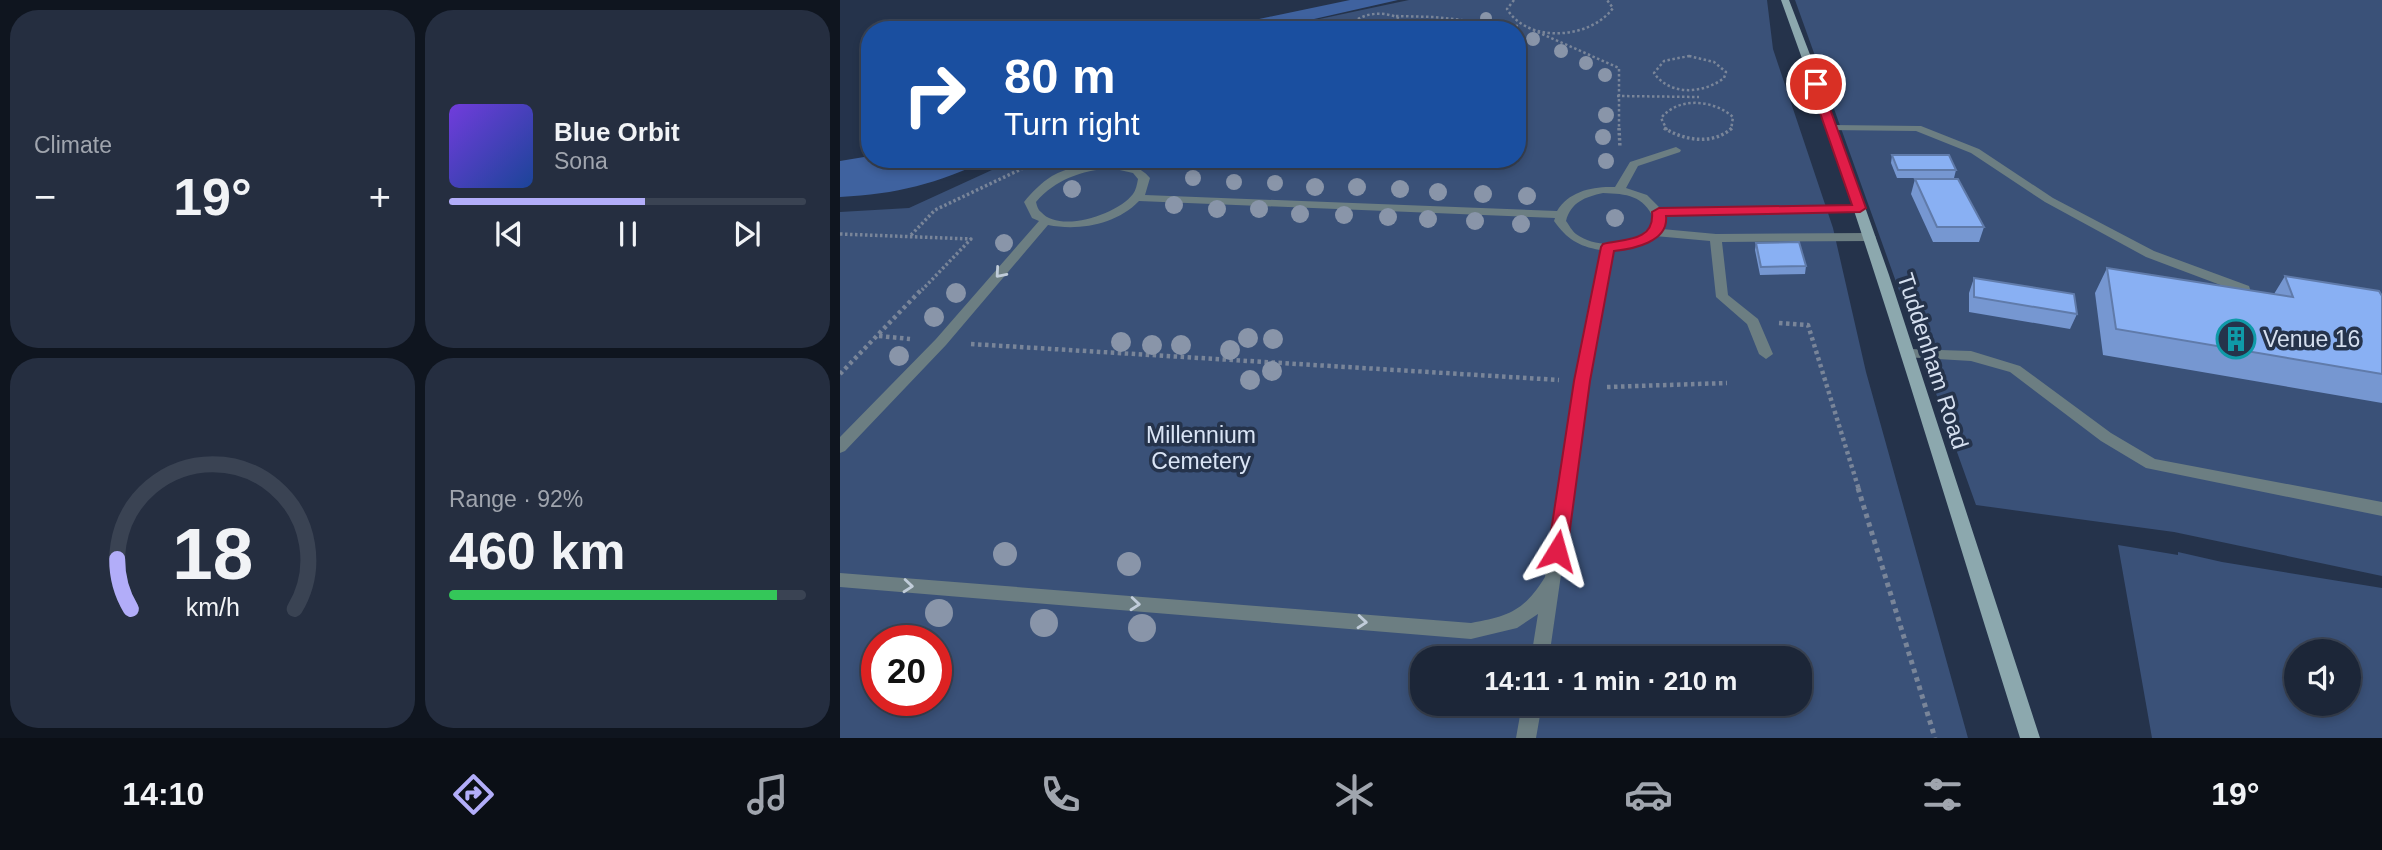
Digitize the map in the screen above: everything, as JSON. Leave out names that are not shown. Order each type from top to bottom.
[{"type":"street","name":"Tuddenham Road","points":[[1785,0],[1909,354],[1960,524],[2030,738]]},
{"type":"lane","points":[[1832,128],[1917,128],[1928,132],[1975,151],[2049,200],[2150,254],[2244,289]]},
{"type":"lane","points":[[1619,190],[1634,164],[1676,150]]},
{"type":"lane","points":[[1085,168],[1041,187],[1030,202],[1031,212],[1038,220],[1066,225],[1087,223],[1125,209],[1138,198],[1145,187],[1144,178],[1129,168]]},
{"type":"lane","points":[[1603,190],[1619,190],[1648,199],[1659,212],[1660,222],[1655,232],[1644,240],[1629,245],[1607,247],[1575,239],[1564,230],[1561,215],[1566,206],[1580,196],[1603,190]]},
{"type":"lane","points":[[1138,198],[1561,215]]},
{"type":"lane","points":[[1659,212],[1860,208]]},
{"type":"lane","points":[[840,447],[941,342],[1045,221]]},
{"type":"lane","points":[[1655,232],[1716,238],[1870,237]]},
{"type":"lane","points":[[1716,238],[1722,297],[1753,322],[1766,354]]},
{"type":"lane","points":[[1542,646],[1582,385],[1607,247]]},
{"type":"lane","points":[[1909,354],[1971,356],[2015,369],[2106,436],[2151,464],[2382,509]]},
{"type":"lane","points":[[840,580],[1471,631],[1510,624],[1539,604],[1553,579]]},
{"type":"lane","points":[[1526,738],[1530,716]]},
{"type":"path","points":[[1514,0],[1507,9],[1509,17],[1516,21]]},
{"type":"path","points":[[1534,30],[1572,31],[1600,24],[1610,17],[1613,8],[1607,0]]},
{"type":"path","points":[[1355,21],[1360,17],[1382,13],[1471,21]]},
{"type":"path","points":[[1396,16],[1399,21]]},
{"type":"path","points":[[1526,27],[1619,68],[1617,96],[1621,157],[1634,164]]},
{"type":"path","points":[[1689,56],[1713,61],[1722,66],[1726,72],[1724,78],[1710,88],[1698,90],[1665,85],[1656,79],[1656,66],[1666,60],[1689,56]]},
{"type":"path","points":[[1698,90],[1699,103]]},
{"type":"path","points":[[1617,96],[1699,97]]},
{"type":"path","points":[[1699,103],[1727,111],[1733,117],[1732,129],[1714,138],[1695,140],[1672,134],[1662,125],[1661,118],[1671,108],[1699,103]]},
{"type":"path","points":[[910,235],[936,210],[1022,168]]},
{"type":"path","points":[[840,234],[971,239],[840,374]]},
{"type":"path","points":[[1753,322],[1808,325],[1935,738]]},
{"type":"path","points":[[879,336],[1582,385],[1727,383]]},
{"type":"green space","name":"Millennium Cemetery","points":[[1409,0],[1767,0],[1773,49],[1833,228],[1866,372],[1968,738],[840,738],[840,212],[909,208],[996,168],[1526,168],[1526,21],[1310,21]]},
{"type":"green space","points":[[1795,0],[2382,0],[2382,576],[2174,532],[1976,505]]},
{"type":"green space","points":[[2118,545],[2178,555],[2178,552],[2222,562],[2382,588],[2382,738],[2152,738]]},
{"type":"shaded area","points":[[1350,0],[1398,0],[1306,21],[1250,21]]},
{"type":"shaded area","points":[[861,158],[861,168],[968,168],[916,186],[840,197],[840,161]]},
{"type":"building","points":[[1892,155],[1949,155],[1956,170],[1898,170]]},
{"type":"building","points":[[1915,179],[1958,179],[1984,227],[1937,227]]},
{"type":"building","points":[[1799,242],[1806,266],[1761,267],[1756,243]]},
{"type":"building","points":[[2107,268],[2293,297],[2285,276],[2379,291],[2382,296],[2382,374],[2116,329]]},
{"type":"building","points":[[1974,278],[2074,294],[2077,314],[1974,297]]},
{"type":"place","name":"Venue 16","points":[[2236,339]]},
{"type":"route","points":[[1557,551],[1582,381],[1607,247],[1629,245],[1644,240],[1655,232],[1660,222],[1659,212],[1860,208],[1816,84]]}]
